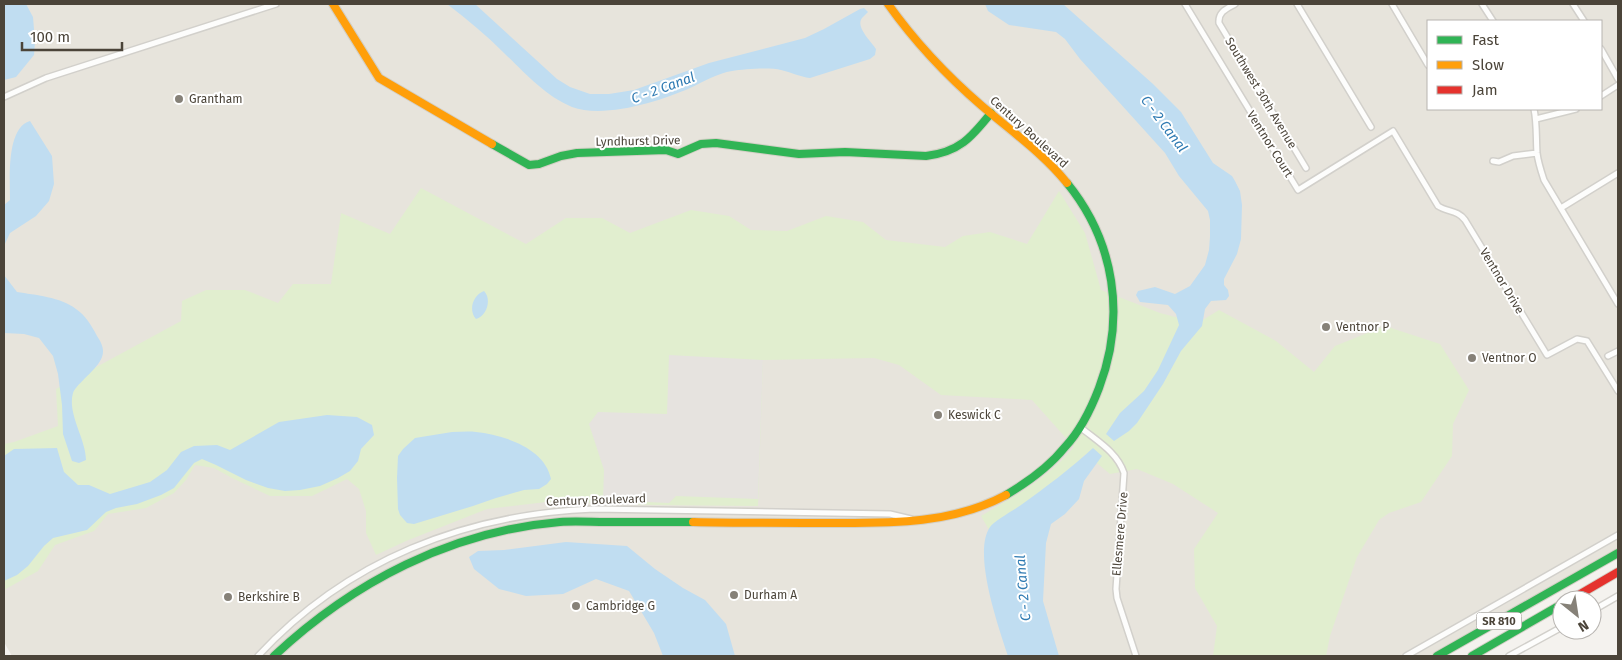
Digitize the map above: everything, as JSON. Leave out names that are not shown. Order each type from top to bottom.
[{"type":"street","points":[[4,97],[46,78],[276,4]]},
{"type":"street","name":"Lyndhurst Drive","points":[[333,4],[379,78],[530,165],[574,154],[666,150],[678,154],[702,144],[716,142],[799,154],[845,152],[939,156],[961,146],[991,113]]},
{"type":"street","name":"Century Boulevard","points":[[274,656],[352,592],[410,562],[445,547],[476,537],[561,522],[890,523],[936,518],[960,514],[1006,495],[1026,483],[1063,449],[1080,427],[1096,397],[1109,358],[1115,312],[1113,290],[1104,248],[1092,219],[1061,174],[946,74],[900,23],[888,4]]},
{"type":"street","name":"Ventnor Court","points":[[1185,4],[1298,190],[1393,131]]},
{"type":"street","name":"Southwest 30th Avenue","points":[[1234,4],[1221,12],[1219,23],[1306,168]]},
{"type":"street","points":[[1297,4],[1371,127]]},
{"type":"street","points":[[1392,4],[1427,62]]},
{"type":"street","points":[[1482,4],[1492,20]]},
{"type":"street","points":[[1573,4],[1583,20]]},
{"type":"street","points":[[1602,52],[1618,79]]},
{"type":"street","points":[[1602,95],[1618,85]]},
{"type":"street","points":[[1534,110],[1538,165],[1544,180],[1618,304]]},
{"type":"street","points":[[1536,119],[1572,110]]},
{"type":"street","name":"Ventnor Drive","points":[[1393,131],[1438,206],[1461,214],[1547,356],[1577,339],[1587,341],[1618,391]]},
{"type":"street","points":[[1493,161],[1499,162],[1513,156],[1537,153]]},
{"type":"street","points":[[1561,208],[1618,173]]},
{"type":"street","points":[[1608,356],[1618,351]]},
{"type":"street","name":"Ellesmere Drive","points":[[1080,427],[1113,454],[1120,463],[1124,473],[1116,589],[1117,598],[1136,656]]},
{"type":"street","name":"Century Boulevard","points":[[258,656],[277,637],[322,599],[348,580],[387,559],[441,536],[511,517],[559,510],[594,509],[890,514],[914,520]]},
{"type":"street","points":[[1406,656],[1618,534]]},
{"type":"street","name":"SR 810","points":[[1437,656],[1450,653],[1618,553]]},
{"type":"street","points":[[1587,590],[1618,572]]},
{"type":"street","points":[[1602,605],[1618,596]]},
{"type":"street","name":"SR 810","points":[[1472,656],[1552,610]]},
{"type":"street","points":[[1509,656],[1552,632]]},
{"type":"shaded area","points":[[4,4],[1618,4],[1618,554],[1556,590],[1552,590],[1552,592],[1443,656],[12,656],[4,642]]},
{"type":"shaded area","points":[[669,355],[763,360],[758,499],[676,496],[669,503],[603,500],[604,470],[589,424],[598,412],[667,414]]},
{"type":"green space","points":[[421,188],[526,244],[566,218],[602,218],[630,233],[691,210],[729,216],[751,230],[787,231],[826,216],[863,222],[886,240],[945,247],[963,236],[990,232],[1027,244],[1059,191],[1085,233],[1101,290],[1160,313],[1198,323],[1219,310],[1276,341],[1314,372],[1335,346],[1385,326],[1440,344],[1469,390],[1453,424],[1452,456],[1421,502],[1389,513],[1379,520],[1357,557],[1330,636],[1326,656],[1213,656],[1217,626],[1195,588],[1194,549],[1218,513],[1173,484],[1137,469],[1110,474],[1086,454],[1068,471],[989,530],[981,516],[1042,477],[1054,468],[1074,447],[1032,400],[941,395],[899,365],[874,358],[763,360],[758,506],[652,505],[555,501],[487,509],[376,555],[366,533],[366,511],[359,489],[347,479],[312,496],[270,496],[214,468],[195,465],[186,480],[174,493],[146,508],[108,514],[94,531],[55,545],[38,571],[4,590],[4,444],[58,426],[56,389],[181,321],[182,301],[206,290],[245,290],[278,303],[293,284],[331,284],[341,213],[390,234]]},
{"type":"water","points":[[4,4],[26,4],[33,17],[35,42],[34,55],[16,77],[4,80]]},
{"type":"water","name":"C - 2 Canal","points":[[447,4],[475,4],[557,79],[570,87],[590,94],[609,94],[634,90],[709,63],[805,38],[864,8],[868,12],[860,22],[862,30],[876,49],[875,55],[870,59],[810,78],[776,69],[737,70],[721,74],[678,93],[648,103],[616,110],[585,110],[572,107],[553,97],[469,21]]},
{"type":"water","name":"C - 2 Canal","points":[[985,4],[1063,4],[1153,84],[1181,112],[1213,163],[1232,176],[1240,191],[1242,205],[1241,239],[1237,254],[1224,279],[1224,285],[1228,290],[1229,296],[1226,300],[1211,301],[1205,309],[1202,326],[1181,351],[1163,384],[1137,423],[1114,441],[1106,434],[1120,413],[1144,391],[1158,370],[1179,325],[1176,314],[1168,305],[1140,302],[1136,295],[1138,291],[1155,287],[1175,294],[1190,286],[1205,265],[1209,250],[1210,220],[1208,211],[1179,176],[1165,153],[1080,59],[1065,39],[1056,32],[1009,25],[988,11]]},
{"type":"water","points":[[30,121],[52,156],[54,184],[49,201],[36,216],[10,233],[4,246],[4,205],[10,200],[10,168],[13,144],[22,126]]},
{"type":"water","points":[[4,275],[17,292],[55,299],[76,309],[93,328],[103,348],[100,362],[73,393],[72,409],[86,460],[79,463],[72,461],[63,434],[62,405],[58,374],[53,356],[39,338],[24,334],[4,333]]},
{"type":"water","points":[[484,291],[488,298],[487,307],[483,314],[476,319],[472,311],[473,303],[477,296]]},
{"type":"water","points":[[327,415],[357,417],[372,425],[374,435],[361,449],[358,461],[350,471],[338,478],[320,486],[285,491],[268,488],[246,480],[202,459],[194,463],[174,488],[161,495],[137,504],[106,512],[87,530],[53,538],[28,566],[17,575],[4,581],[4,456],[14,449],[57,448],[64,472],[78,485],[89,485],[110,494],[150,482],[167,470],[181,452],[194,446],[217,445],[230,450],[279,422]]},
{"type":"water","points":[[452,432],[473,432],[499,436],[522,445],[541,459],[551,479],[539,489],[524,490],[414,524],[407,523],[400,515],[398,509],[398,456],[415,438]]},
{"type":"water","name":"C - 2 Canal","points":[[1093,448],[1102,456],[1084,481],[1079,499],[1065,514],[1051,524],[1046,543],[1043,601],[1059,656],[1008,656],[985,572],[985,539],[990,527],[1049,485]]},
{"type":"water","points":[[566,542],[627,546],[655,569],[705,600],[726,624],[735,656],[663,656],[654,633],[629,591],[596,579],[563,594],[526,596],[499,589],[474,569],[469,557],[478,551],[504,550]]},
{"type":"traffic: fast","points":[[492,144],[529,165],[577,153],[666,150],[678,154],[701,144],[716,143],[799,154],[845,152],[926,156],[956,147],[970,137],[991,113]]},
{"type":"traffic: fast","points":[[1006,495],[1045,468],[1071,440],[1093,404],[1107,361],[1112,334],[1113,307],[1111,281],[1105,255],[1096,230],[1083,206],[1067,183]]},
{"type":"traffic: fast","points":[[274,656],[304,629],[370,583],[442,549],[480,536],[520,527],[560,522],[693,522]]},
{"type":"traffic: fast","points":[[1437,656],[1618,553]]},
{"type":"traffic: fast","points":[[1472,656],[1552,610]]},
{"type":"traffic: slow","points":[[333,4],[379,78],[492,144]]},
{"type":"traffic: slow","points":[[888,4],[920,45],[944,70],[982,106],[1037,152],[1067,183]]},
{"type":"traffic: slow","points":[[693,522],[867,523],[915,521],[962,512],[1006,495]]},
{"type":"traffic: jam","points":[[1587,590],[1618,572]]},
{"type":"place","name":"Grantham","points":[[179,99]]},
{"type":"place","name":"Ventnor P","points":[[1326,327]]},
{"type":"place","name":"Ventnor O","points":[[1472,358]]},
{"type":"place","name":"Keswick C","points":[[938,415]]},
{"type":"place","name":"Durham A","points":[[734,595]]},
{"type":"place","name":"Berkshire B","points":[[228,597]]},
{"type":"place","name":"Cambridge G","points":[[576,606]]}]
